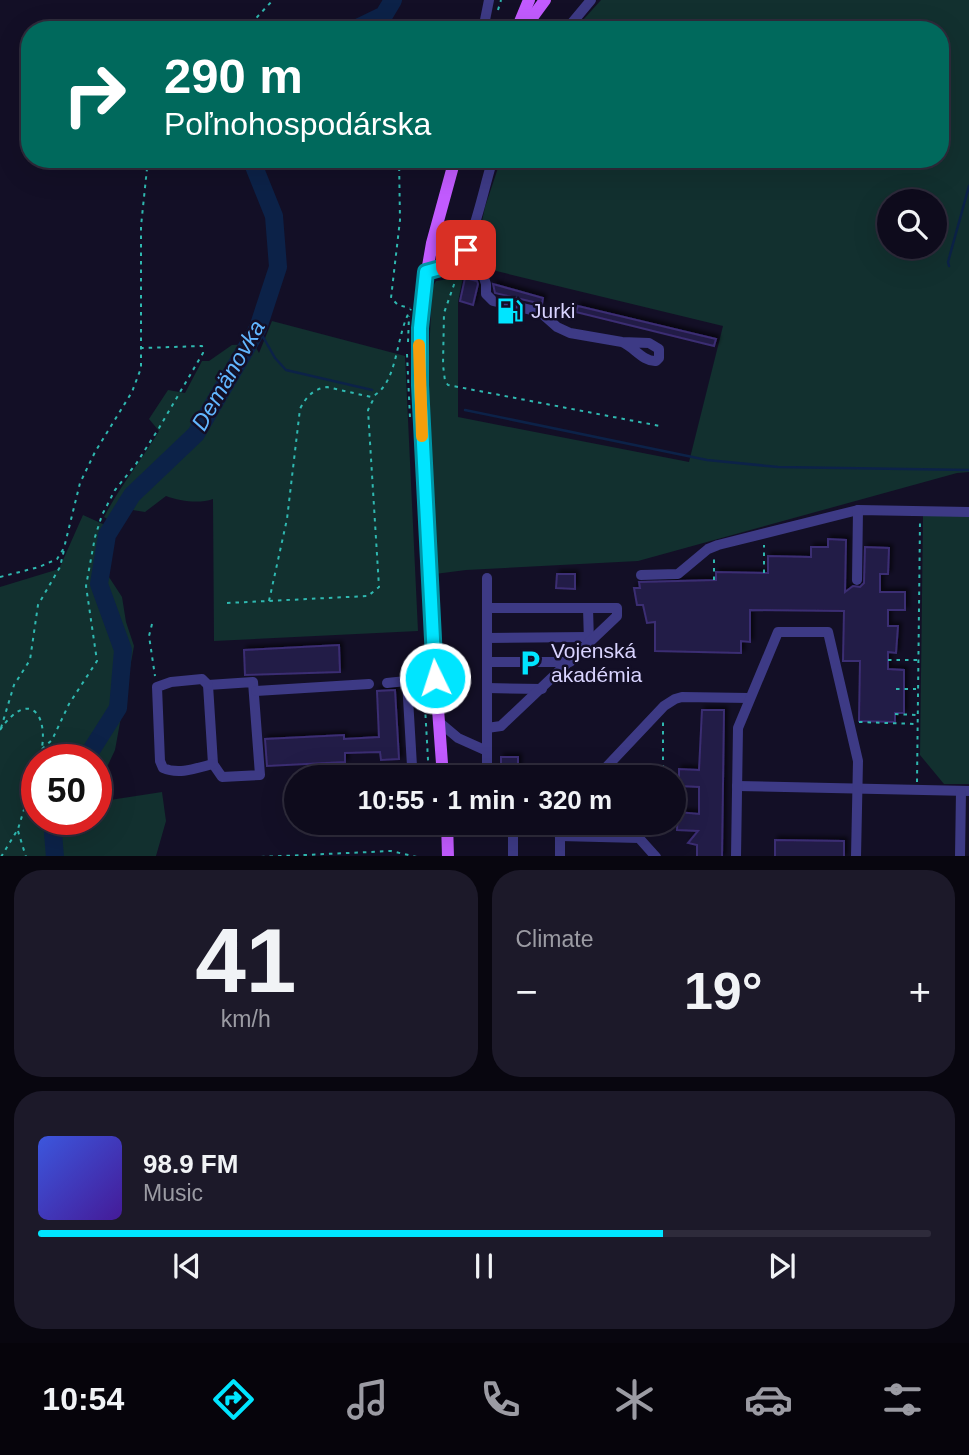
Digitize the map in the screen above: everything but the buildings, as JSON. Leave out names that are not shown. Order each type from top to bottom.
[{"type":"main road","points":[[521,21],[529,0]]},
{"type":"main road","points":[[530,21],[545,0]]},
{"type":"main road","points":[[442,765],[420,385],[420,328],[426,272],[452,168]]},
{"type":"main road","points":[[447,835],[448,856]]},
{"type":"street","points":[[485,21],[489,0]]},
{"type":"street","points":[[574,21],[592,0]]},
{"type":"street","points":[[458,265],[470,240],[490,168]]},
{"type":"street","points":[[426,272],[458,265],[477,269],[482,272],[486,294],[493,301],[540,312],[570,333],[622,342]]},
{"type":"street","points":[[857,580],[858,510]]},
{"type":"street","points":[[641,575],[678,575],[714,546],[858,510],[969,512]]},
{"type":"street","points":[[487,578],[487,765]]},
{"type":"street","points":[[486,728],[501,726],[617,616],[617,608],[487,608]]},
{"type":"street","points":[[589,608],[589,640]]},
{"type":"street","points":[[736,856],[738,728],[778,632],[828,632],[858,761],[856,856]]},
{"type":"street","points":[[487,638],[589,640]]},
{"type":"street","points":[[487,662],[570,662]]},
{"type":"street","points":[[387,682],[435,678]]},
{"type":"street","points":[[208,685],[253,682],[256,691],[260,775],[222,777],[214,764],[208,685],[202,679],[171,682],[157,687],[160,761],[163,768],[171,771],[214,764]]},
{"type":"street","points":[[407,681],[412,765]]},
{"type":"street","points":[[256,691],[369,684]]},
{"type":"street","points":[[487,688],[542,689]]},
{"type":"street","points":[[608,765],[664,706],[675,699],[749,698]]},
{"type":"street","points":[[439,722],[458,738],[487,751]]},
{"type":"street","points":[[737,786],[965,791],[960,856]]},
{"type":"street","points":[[513,835],[513,856]]},
{"type":"street","points":[[560,856],[559,836],[639,838],[656,856]]},
{"type":"path","points":[[254,21],[273,0]]},
{"type":"path","points":[[1,729],[15,685],[30,660],[38,605],[60,567],[80,483],[131,392],[141,368],[141,226],[147,168]]},
{"type":"path","points":[[227,603],[368,597],[379,587],[369,410],[375,396],[391,377],[403,321],[411,308],[397,305],[391,298],[400,220],[399,168]]},
{"type":"path","points":[[458,265],[444,313],[443,365],[448,385],[660,426]]},
{"type":"path","points":[[48,744],[97,661],[86,586],[94,537],[102,515],[159,428],[203,353],[202,346],[142,348]]},
{"type":"path","points":[[269,601],[287,519],[300,409],[309,396],[321,388],[375,396]]},
{"type":"path","points":[[917,790],[920,510]]},
{"type":"path","points":[[764,533],[764,573]]},
{"type":"path","points":[[714,546],[714,580]]},
{"type":"path","points":[[0,577],[39,567],[57,559],[64,548]]},
{"type":"path","points":[[152,624],[149,636],[157,687]]},
{"type":"path","points":[[888,660],[918,660]]},
{"type":"path","points":[[896,689],[918,689]]},
{"type":"path","points":[[663,765],[664,706]]},
{"type":"path","points":[[1,729],[15,712],[29,709],[42,720],[42,744]]},
{"type":"path","points":[[895,715],[917,715]]},
{"type":"path","points":[[849,722],[917,724]]},
{"type":"path","points":[[2,856],[21,819]]},
{"type":"path","points":[[18,829],[26,856]]},
{"type":"path","points":[[0,850],[2,856]]},
{"type":"path","points":[[261,856],[391,851],[417,856]]},
{"type":"green space","points":[[601,0],[969,0],[969,472],[957,473],[638,561],[435,574],[428,379],[432,288],[436,281],[463,277],[458,302],[458,417],[689,462],[723,326],[492,270],[477,245],[485,207],[498,168],[949,168],[949,21],[582,21]]},
{"type":"green space","points":[[272,321],[405,356],[418,631],[214,641],[213,499],[190,501],[166,496],[145,512],[120,508],[109,520],[104,517],[159,431],[149,419],[168,390],[185,393],[202,361],[209,361],[232,345],[254,344],[259,353]]},
{"type":"green space","points":[[83,515],[105,525],[95,579],[107,574],[122,597],[134,646],[112,756],[112,744],[21,744],[21,835],[112,835],[112,800],[162,792],[166,821],[156,856],[0,856],[0,587],[59,569]]},
{"type":"green space","points":[[923,516],[969,516],[969,784],[944,784],[920,755]]},
{"type":"waterway","name":"Demänovka","points":[[372,21],[384,15],[393,0]]},
{"type":"waterway","name":"Demänovka","points":[[95,744],[118,708],[123,650],[99,584],[107,535],[132,495],[196,434],[258,328],[278,267],[274,216],[255,168]]},
{"type":"waterway","points":[[949,266],[969,186]]},
{"type":"waterway","points":[[258,328],[275,358],[286,370],[372,390]]},
{"type":"waterway","points":[[465,410],[707,460],[778,467],[969,470]]},
{"type":"waterway","name":"Demänovka","points":[[53,835],[55,856]]},
{"type":"slow traffic","points":[[419,345],[422,436]]},
{"type":"place","name":"Jurki","points":[[510,311]]},
{"type":"place","name":"Vojenská akadémia","points":[[530,663]]},
{"type":"route","points":[[435,678],[420,385],[421,310],[426,272],[450,267],[460,260],[466,250]]}]
